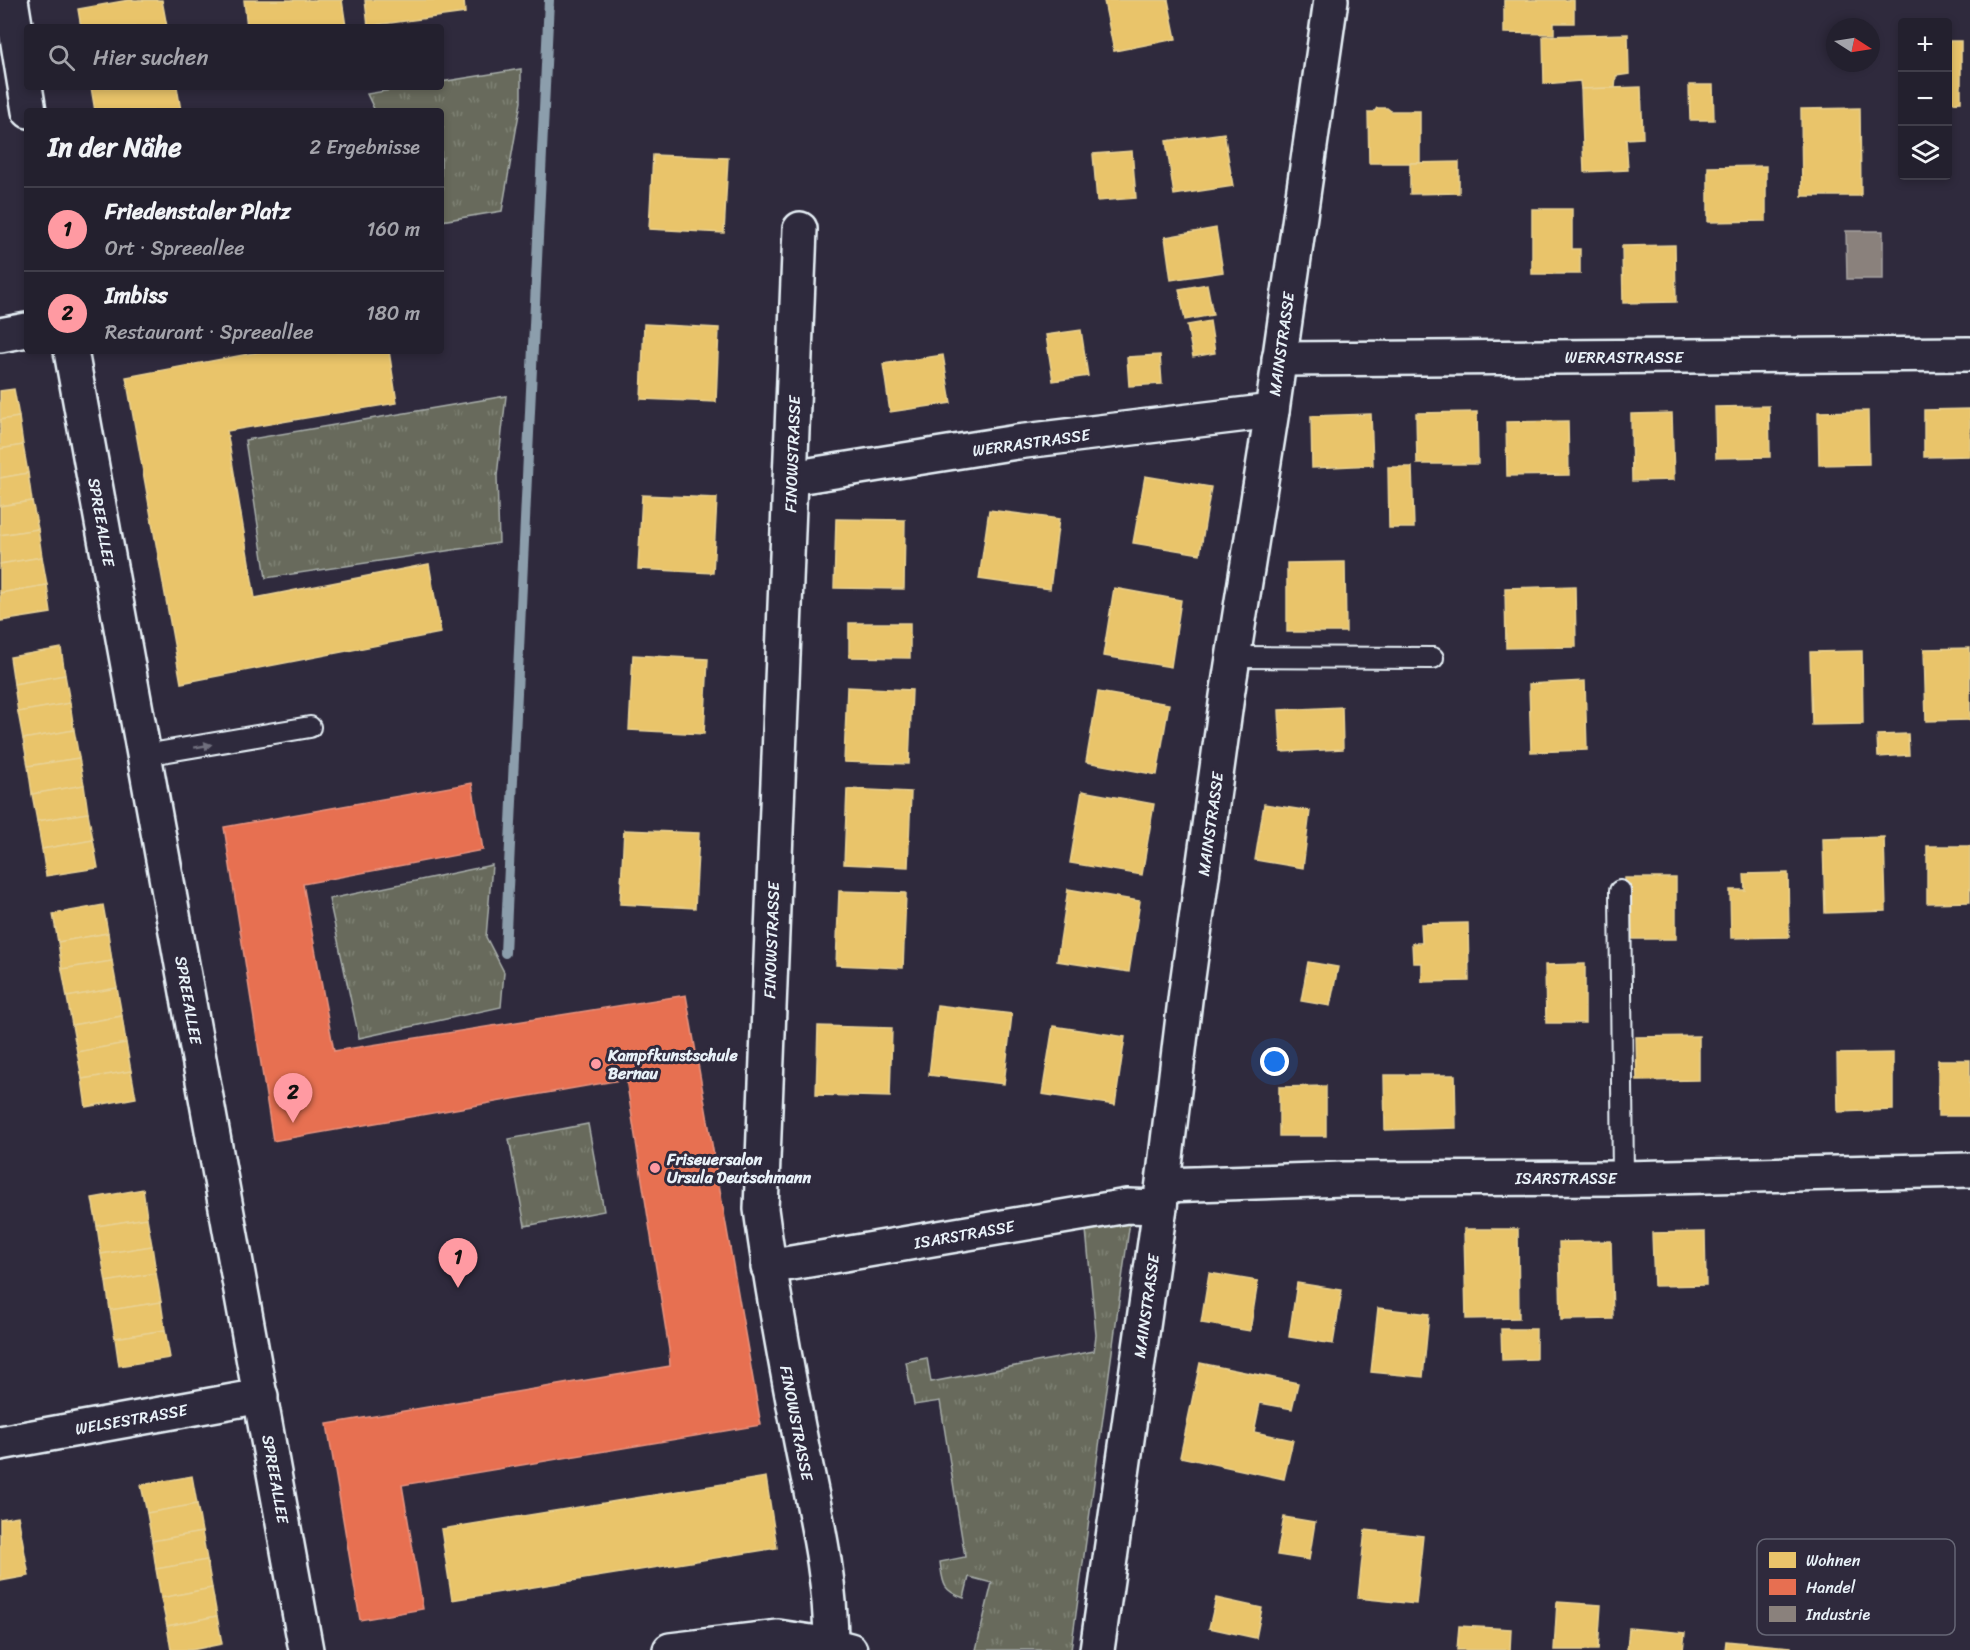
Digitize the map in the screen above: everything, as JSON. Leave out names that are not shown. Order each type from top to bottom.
[{"type":"street","points":[[11,0],[24,80]]},
{"type":"street","name":"MAINSTRASSE","points":[[1097,1650],[1161,1196],[1186,992],[1233,657],[1272,411],[1331,0]]},
{"type":"street","points":[[26,90],[29,108]]},
{"type":"street","name":"FINOWSTRASSE","points":[[800,229],[761,1209],[779,1330],[840,1647]]},
{"type":"street","points":[[0,334],[24,330]]},
{"type":"street","name":"SPREEALLEE","points":[[72,354],[306,1650]]},
{"type":"street","name":"WERRASTRASSE","points":[[1279,359],[1970,354]]},
{"type":"street","name":"WERRASTRASSE","points":[[791,478],[1017,442],[1272,411]]},
{"type":"street","name":"ISARSTRASSE","points":[[768,1267],[1127,1206],[1161,1196],[1344,1179],[1623,1178],[1970,1170]]},
{"type":"street","name":"WELSESTRASSE","points":[[0,1443],[261,1396]]},
{"type":"street","points":[[670,1650],[778,1637],[840,1647]]},
{"type":"lane","points":[[1233,657],[1433,658]]},
{"type":"lane","points":[[145,755],[310,727]]},
{"type":"lane","points":[[1620,891],[1623,1178]]},
{"type":"green space","points":[[521,69],[521,102],[502,211],[444,221],[444,108],[374,108],[367,94],[391,90],[444,90],[444,82]]},
{"type":"green space","points":[[506,396],[497,476],[499,543],[266,578],[245,440]]},
{"type":"green space","points":[[492,865],[486,937],[504,972],[501,1007],[359,1038],[329,899]]},
{"type":"green space","points":[[588,1124],[604,1211],[525,1226],[509,1139]]},
{"type":"green space","points":[[1130,1221],[1071,1650],[976,1650],[992,1583],[969,1577],[964,1598],[951,1592],[943,1581],[940,1562],[965,1557],[940,1401],[914,1405],[906,1362],[927,1358],[931,1382],[1094,1351],[1096,1335],[1086,1230]]},
{"type":"building: Wohnen","points":[[129,0],[162,0],[166,24],[80,24],[78,9]]},
{"type":"building: Wohnen","points":[[244,0],[342,0],[346,24],[247,24]]},
{"type":"building: Wohnen","points":[[365,0],[464,0],[465,13],[368,24]]},
{"type":"building: Wohnen","points":[[1168,0],[1176,39],[1114,51],[1104,1]]},
{"type":"building: Wohnen","points":[[1504,0],[1574,0],[1574,23],[1554,23],[1554,34],[1504,33]]},
{"type":"building: Wohnen","points":[[1628,34],[1629,74],[1616,76],[1615,88],[1581,89],[1580,81],[1544,84],[1543,36]]},
{"type":"building: Wohnen","points":[[1952,41],[1961,41],[1961,102],[1952,103]]},
{"type":"building: Wohnen","points":[[1689,85],[1713,85],[1714,120],[1690,120]]},
{"type":"building: Wohnen","points":[[1641,87],[1643,138],[1626,139],[1628,170],[1584,172],[1581,89]]},
{"type":"building: Wohnen","points":[[92,90],[178,90],[180,108],[94,108]]},
{"type":"building: Wohnen","points":[[1377,108],[1387,108],[1391,111],[1420,111],[1420,163],[1369,163],[1368,112],[1374,112]]},
{"type":"building: Wohnen","points":[[1860,108],[1861,196],[1802,196],[1801,109]]},
{"type":"building: Wohnen","points":[[1224,133],[1233,186],[1174,195],[1166,141]]},
{"type":"building: Wohnen","points":[[1132,151],[1136,198],[1097,201],[1093,154]]},
{"type":"building: Wohnen","points":[[653,155],[728,158],[724,233],[649,229]]},
{"type":"building: Wohnen","points":[[1459,162],[1459,193],[1410,194],[1410,163]]},
{"type":"building: Wohnen","points":[[1766,166],[1766,221],[1708,222],[1708,167]]},
{"type":"building: Wohnen","points":[[1532,209],[1572,209],[1572,249],[1580,249],[1580,274],[1532,274]]},
{"type":"building: Wohnen","points":[[1216,228],[1223,272],[1171,280],[1165,237]]},
{"type":"building: Wohnen","points":[[1675,245],[1676,302],[1623,303],[1622,246]]},
{"type":"building: Wohnen","points":[[1207,284],[1213,315],[1185,320],[1179,289]]},
{"type":"building: Wohnen","points":[[1210,321],[1215,353],[1193,357],[1187,325]]},
{"type":"building: Wohnen","points":[[644,324],[719,328],[716,402],[641,399]]},
{"type":"building: Wohnen","points":[[1081,330],[1088,376],[1053,381],[1046,335]]},
{"type":"building: Wohnen","points":[[248,354],[389,354],[397,403],[227,431],[255,598],[429,564],[441,633],[181,683],[126,377]]},
{"type":"building: Wohnen","points":[[943,355],[951,403],[890,412],[883,364]]},
{"type":"building: Wohnen","points":[[1160,355],[1162,384],[1129,386],[1127,357]]},
{"type":"building: Wohnen","points":[[14,389],[19,417],[0,420],[0,391]]},
{"type":"building: Wohnen","points":[[1769,406],[1770,457],[1716,458],[1715,407]]},
{"type":"building: Wohnen","points":[[1970,409],[1970,456],[1924,457],[1924,410]]},
{"type":"building: Wohnen","points":[[1868,411],[1869,464],[1819,465],[1818,412]]},
{"type":"building: Wohnen","points":[[1477,412],[1478,464],[1417,464],[1416,413]]},
{"type":"building: Wohnen","points":[[1672,413],[1674,480],[1632,481],[1631,414]]},
{"type":"building: Wohnen","points":[[1371,414],[1373,465],[1312,468],[1311,416]]},
{"type":"building: Wohnen","points":[[19,417],[23,445],[0,449],[0,420]]},
{"type":"building: Wohnen","points":[[1568,421],[1569,475],[1507,476],[1506,422]]},
{"type":"building: Wohnen","points":[[23,445],[28,473],[0,478],[0,449]]},
{"type":"building: Wohnen","points":[[1388,467],[1412,467],[1414,528],[1389,528]]},
{"type":"building: Wohnen","points":[[28,473],[32,501],[0,506],[0,478]]},
{"type":"building: Wohnen","points":[[1145,476],[1211,487],[1200,554],[1133,543]]},
{"type":"building: Wohnen","points":[[642,495],[717,498],[713,573],[638,569]]},
{"type":"building: Wohnen","points":[[32,501],[38,529],[0,535],[0,506]]},
{"type":"building: Wohnen","points":[[989,510],[1059,519],[1050,589],[979,579]]},
{"type":"building: Wohnen","points":[[836,519],[905,520],[904,589],[834,588]]},
{"type":"building: Wohnen","points":[[38,529],[42,557],[0,564],[0,535]]},
{"type":"building: Wohnen","points":[[42,557],[47,585],[0,593],[0,564]]},
{"type":"building: Wohnen","points":[[1345,562],[1346,632],[1287,632],[1287,563]]},
{"type":"building: Wohnen","points":[[47,585],[51,613],[0,621],[0,593]]},
{"type":"building: Wohnen","points":[[1575,586],[1576,647],[1506,648],[1505,588]]},
{"type":"building: Wohnen","points":[[1114,588],[1181,600],[1171,667],[1103,656]]},
{"type":"building: Wohnen","points":[[849,623],[910,623],[910,658],[849,657]]},
{"type":"building: Wohnen","points":[[61,648],[65,675],[14,684],[10,657]]},
{"type":"building: Wohnen","points":[[1970,648],[1970,720],[1926,721],[1924,649]]},
{"type":"building: Wohnen","points":[[1862,651],[1863,724],[1812,725],[1810,652]]},
{"type":"building: Wohnen","points":[[633,655],[708,659],[704,734],[629,730]]},
{"type":"building: Wohnen","points":[[65,675],[70,703],[18,712],[14,684]]},
{"type":"building: Wohnen","points":[[1585,681],[1587,750],[1531,752],[1529,684]]},
{"type":"building: Wohnen","points":[[847,687],[912,690],[909,764],[844,762]]},
{"type":"building: Wohnen","points":[[1098,692],[1169,704],[1157,775],[1086,762]]},
{"type":"building: Wohnen","points":[[70,703],[74,730],[23,739],[18,712]]},
{"type":"building: Wohnen","points":[[1342,707],[1343,749],[1281,752],[1279,710]]},
{"type":"building: Wohnen","points":[[74,730],[79,758],[28,766],[23,739]]},
{"type":"building: Wohnen","points":[[1908,734],[1909,755],[1878,757],[1877,735]]},
{"type":"building: Wohnen","points":[[79,758],[84,785],[32,794],[28,766]]},
{"type":"building: Wohnen","points":[[84,785],[88,813],[37,821],[32,794]]},
{"type":"building: Wohnen","points":[[847,789],[911,792],[908,867],[844,864]]},
{"type":"building: Wohnen","points":[[1082,791],[1154,804],[1142,875],[1070,863]]},
{"type":"building: Wohnen","points":[[1264,804],[1310,811],[1303,868],[1255,860]]},
{"type":"building: Wohnen","points":[[88,813],[93,840],[42,849],[37,821]]},
{"type":"building: Wohnen","points":[[624,830],[699,833],[695,908],[620,904]]},
{"type":"building: Wohnen","points":[[1884,837],[1886,911],[1825,913],[1823,839]]},
{"type":"building: Wohnen","points":[[93,840],[98,868],[46,876],[42,849]]},
{"type":"building: Wohnen","points":[[1927,846],[1970,846],[1970,902],[1927,903]]},
{"type":"building: Wohnen","points":[[1788,873],[1789,937],[1731,938],[1730,890],[1745,890],[1744,874]]},
{"type":"building: Wohnen","points":[[1625,878],[1676,878],[1676,939],[1626,939]]},
{"type":"building: Wohnen","points":[[1068,889],[1140,901],[1129,972],[1057,961]]},
{"type":"building: Wohnen","points":[[839,891],[906,893],[903,968],[836,965]]},
{"type":"building: Wohnen","points":[[103,905],[108,933],[58,942],[53,914]]},
{"type":"building: Wohnen","points":[[1468,923],[1469,981],[1422,982],[1422,963],[1413,963],[1412,943],[1422,943],[1421,924]]},
{"type":"building: Wohnen","points":[[108,933],[112,961],[62,969],[58,942]]},
{"type":"building: Wohnen","points":[[112,961],[117,988],[67,997],[62,969]]},
{"type":"building: Wohnen","points":[[1308,962],[1338,967],[1330,1006],[1301,1001]]},
{"type":"building: Wohnen","points":[[1585,964],[1585,1023],[1546,1023],[1545,965]]},
{"type":"building: Wohnen","points":[[117,988],[122,1016],[72,1025],[67,997]]},
{"type":"building: Wohnen","points":[[937,1005],[1012,1014],[1004,1084],[929,1075]]},
{"type":"building: Wohnen","points":[[122,1016],[126,1043],[77,1052],[72,1025]]},
{"type":"building: Wohnen","points":[[818,1026],[892,1028],[890,1097],[816,1095]]},
{"type":"building: Wohnen","points":[[1053,1026],[1125,1037],[1115,1105],[1042,1094]]},
{"type":"building: Wohnen","points":[[1699,1036],[1699,1080],[1637,1081],[1636,1037]]},
{"type":"building: Wohnen","points":[[126,1043],[131,1071],[82,1079],[77,1052]]},
{"type":"building: Wohnen","points":[[1893,1053],[1893,1110],[1838,1112],[1837,1054]]},
{"type":"building: Wohnen","points":[[1938,1060],[1970,1060],[1970,1116],[1938,1116]]},
{"type":"building: Wohnen","points":[[131,1071],[136,1098],[86,1107],[82,1079]]},
{"type":"building: Wohnen","points":[[1384,1075],[1455,1075],[1456,1128],[1385,1130]]},
{"type":"building: Wohnen","points":[[1326,1086],[1326,1136],[1279,1136],[1279,1087]]},
{"type":"building: Wohnen","points":[[143,1189],[147,1218],[97,1226],[92,1198]]},
{"type":"building: Wohnen","points":[[147,1218],[152,1246],[101,1254],[97,1226]]},
{"type":"building: Wohnen","points":[[1464,1229],[1518,1229],[1519,1318],[1466,1319]]},
{"type":"building: Wohnen","points":[[1705,1232],[1706,1285],[1654,1286],[1652,1233]]},
{"type":"building: Wohnen","points":[[1611,1241],[1613,1319],[1561,1320],[1559,1242]]},
{"type":"building: Wohnen","points":[[152,1246],[156,1273],[106,1282],[101,1254]]},
{"type":"building: Wohnen","points":[[156,1273],[161,1302],[110,1310],[106,1282]]},
{"type":"building: Wohnen","points":[[1209,1273],[1258,1281],[1250,1331],[1201,1323]]},
{"type":"building: Wohnen","points":[[1297,1283],[1342,1290],[1333,1344],[1289,1337]]},
{"type":"building: Wohnen","points":[[161,1302],[165,1330],[115,1338],[110,1310]]},
{"type":"building: Wohnen","points":[[1378,1308],[1429,1314],[1423,1377],[1371,1372]]},
{"type":"building: Wohnen","points":[[1501,1329],[1536,1329],[1536,1359],[1502,1360]]},
{"type":"building: Wohnen","points":[[165,1330],[170,1358],[119,1366],[115,1338]]},
{"type":"building: Wohnen","points":[[1200,1363],[1298,1383],[1292,1409],[1260,1403],[1254,1432],[1293,1440],[1284,1479],[1180,1457]]},
{"type":"building: Wohnen","points":[[192,1476],[197,1504],[147,1513],[141,1485]]},
{"type":"building: Wohnen","points":[[766,1477],[777,1548],[452,1600],[441,1529]]},
{"type":"building: Wohnen","points":[[197,1504],[202,1532],[152,1541],[147,1513]]},
{"type":"building: Wohnen","points":[[18,1516],[29,1576],[0,1581],[0,1519]]},
{"type":"building: Wohnen","points":[[1284,1517],[1315,1522],[1309,1560],[1277,1555]]},
{"type":"building: Wohnen","points":[[1365,1530],[1423,1536],[1416,1604],[1358,1598]]},
{"type":"building: Wohnen","points":[[202,1532],[207,1560],[156,1569],[152,1541]]},
{"type":"building: Wohnen","points":[[207,1560],[212,1588],[161,1598],[156,1569]]},
{"type":"building: Wohnen","points":[[212,1588],[217,1616],[167,1626],[161,1598]]},
{"type":"building: Wohnen","points":[[1216,1598],[1262,1608],[1256,1638],[1209,1628]]},
{"type":"building: Wohnen","points":[[1557,1602],[1601,1605],[1598,1650],[1554,1650]]},
{"type":"building: Wohnen","points":[[217,1616],[222,1644],[192,1650],[171,1650],[167,1626]]},
{"type":"building: Wohnen","points":[[1459,1626],[1511,1629],[1510,1650],[1457,1650]]},
{"type":"building: Wohnen","points":[[1629,1628],[1685,1633],[1683,1650],[1627,1650]]},
{"type":"building: Wohnen","points":[[1726,1641],[1791,1647],[1791,1650],[1725,1650]]},
{"type":"building: Handel","points":[[472,783],[483,850],[303,884],[334,1051],[686,995],[761,1425],[402,1485],[423,1609],[360,1620],[327,1424],[670,1366],[626,1079],[273,1141],[224,827]]},
{"type":"building: Industrie","points":[[1846,231],[1883,231],[1883,279],[1847,279]]},
{"type":"waterway","points":[[505,953],[549,0]]},
{"type":"place","name":"Kampfkunstschule Bernau","points":[[596,1064]]},
{"type":"place","name":"Imbiss","points":[[293,1123]]},
{"type":"place","name":"Friseuersalon Ursula Deutschmann","points":[[655,1168]]},
{"type":"place","name":"Friedenstaler Platz","points":[[458,1288]]}]
